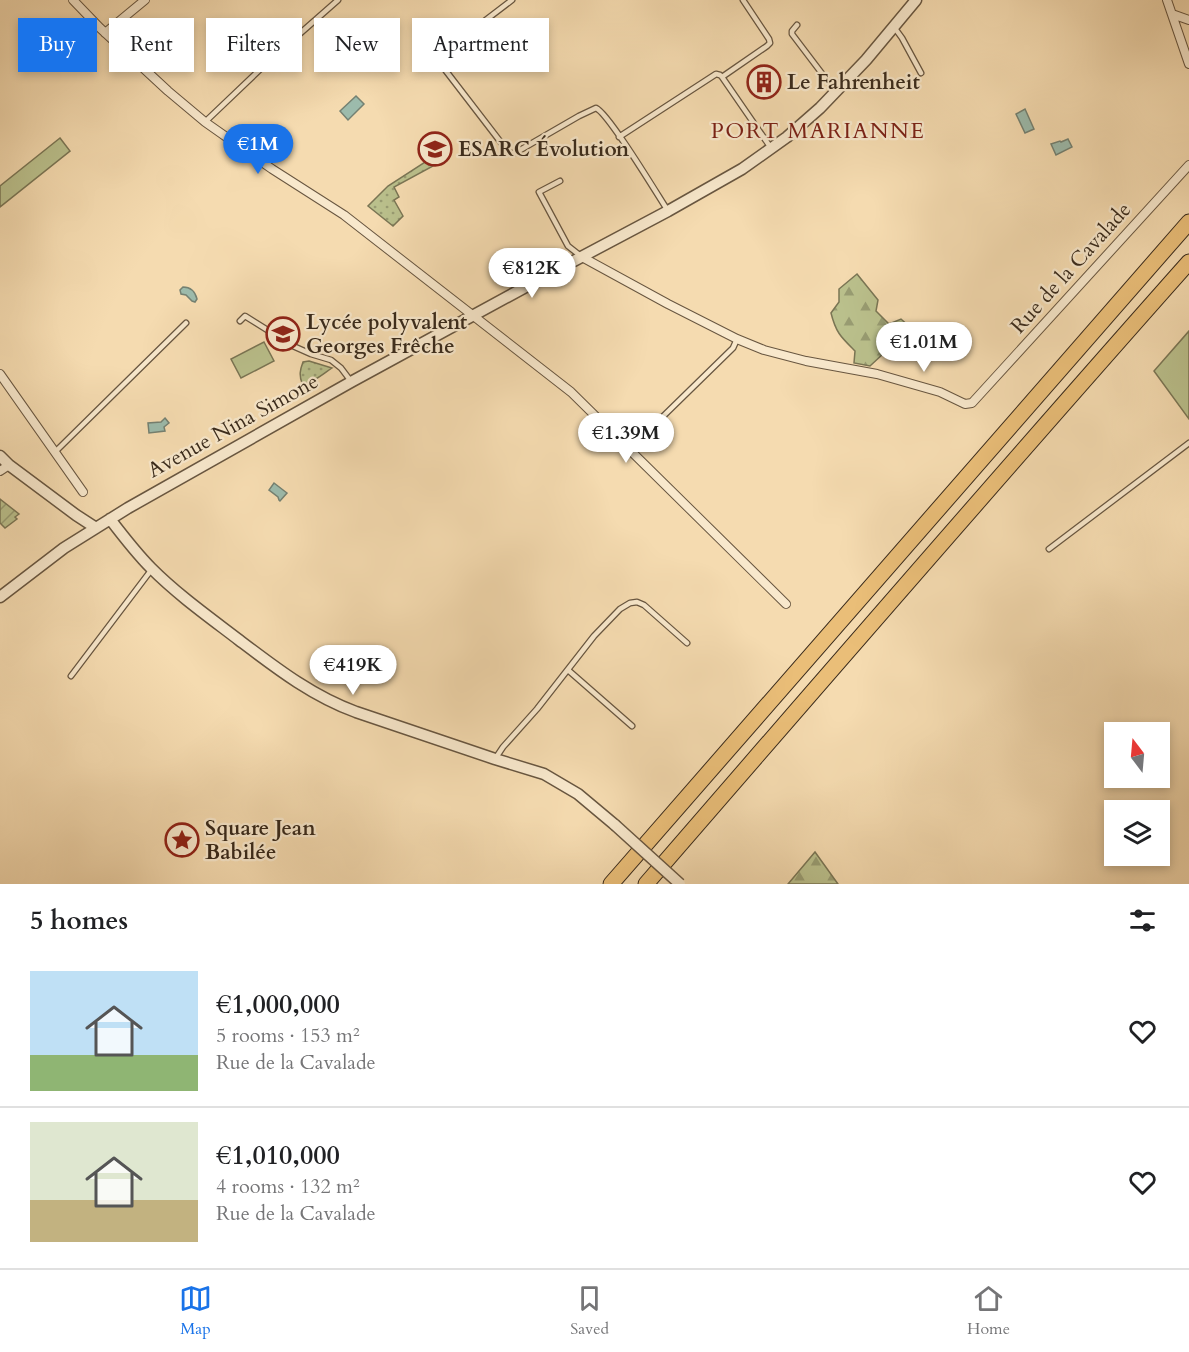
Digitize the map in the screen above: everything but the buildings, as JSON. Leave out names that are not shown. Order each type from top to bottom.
[{"type":"highway","points":[[611,884],[1189,222]]},
{"type":"highway","points":[[646,884],[982,496],[1189,262]]},
{"type":"street","points":[[73,0],[105,33],[205,122],[272,169],[344,215],[571,392],[786,604]]},
{"type":"street","points":[[105,33],[145,0]]},
{"type":"street","name":"Avenue Nina Simone","points":[[902,16],[903,9],[909,0]]},
{"type":"street","name":"Avenue Nina Simone","points":[[0,597],[64,548],[110,519],[351,382],[742,169],[787,137],[836,92],[916,0]]},
{"type":"street","points":[[1167,0],[1189,64]]},
{"type":"street","points":[[1172,14],[1189,20]]},
{"type":"street","name":"Rue de la Cavalade","points":[[582,257],[737,339],[783,356],[877,374],[940,392],[965,404],[972,403],[1189,165]]},
{"type":"street","points":[[0,374],[83,492]]},
{"type":"street","points":[[0,456],[4,468],[96,528]]},
{"type":"street","points":[[110,519],[152,569],[272,666],[338,705],[544,774],[579,794],[680,884]]},
{"type":"lane","points":[[205,122],[271,59],[338,0]]},
{"type":"lane","points":[[512,0],[436,58],[508,152],[514,153],[579,116],[596,108],[599,109],[668,211]]},
{"type":"lane","points":[[722,77],[770,43],[770,39],[745,1]]},
{"type":"lane","points":[[797,25],[792,34],[836,92]]},
{"type":"lane","points":[[894,27],[921,73]]},
{"type":"lane","points":[[619,137],[716,74],[722,77],[771,148]]},
{"type":"lane","points":[[560,181],[539,192],[568,246],[582,257]]},
{"type":"lane","points":[[240,321],[245,316],[293,346],[331,360],[341,368],[351,382]]},
{"type":"lane","points":[[55,452],[186,323]]},
{"type":"lane","points":[[628,447],[645,434],[733,348],[737,339]]},
{"type":"lane","points":[[1048,549],[1189,443]]},
{"type":"lane","points":[[71,676],[152,569]]},
{"type":"lane","points":[[495,759],[620,609],[630,603],[644,604],[687,643]]},
{"type":"lane","points":[[568,670],[632,726]]},
{"type":"green space","points":[[60,138],[70,151],[0,207],[0,186]]},
{"type":"green space","points":[[442,151],[446,159],[394,187],[399,197],[394,200],[403,216],[393,226],[368,206],[388,186]]},
{"type":"green space","points":[[857,274],[878,300],[876,311],[889,324],[901,319],[911,328],[870,366],[854,363],[855,351],[840,334],[831,313],[839,302],[839,289]]},
{"type":"green space","points":[[1189,331],[1189,419],[1154,371]]},
{"type":"green space","points":[[264,342],[274,361],[241,378],[231,359]]},
{"type":"green space","points":[[309,361],[332,368],[314,380],[302,383],[300,375],[302,365],[303,362]]},
{"type":"green space","points":[[0,499],[19,514],[15,517],[17,519],[5,528],[0,523]]},
{"type":"green space","points":[[815,852],[838,884],[788,884]]},
{"type":"shaded area","points":[[356,96],[364,104],[348,120],[340,111]]},
{"type":"shaded area","points":[[1025,109],[1034,129],[1025,133],[1016,114]]},
{"type":"shaded area","points":[[1068,139],[1072,147],[1056,155],[1051,144]]},
{"type":"shaded area","points":[[183,287],[194,292],[197,299],[195,302],[181,294],[180,290]]},
{"type":"shaded area","points":[[165,418],[169,423],[164,427],[165,431],[149,433],[148,423],[161,422]]},
{"type":"shaded area","points":[[274,483],[287,493],[280,501],[269,490]]},
{"type":"place","name":"Le Fahrenheit","points":[[764,82]]},
{"type":"place","name":"ESARC Évolution","points":[[435,149]]},
{"type":"place","name":"Lycée polyvalent Georges Frêche","points":[[283,334]]},
{"type":"place","name":"Square Jean Babilée","points":[[182,840]]},
{"type":"district","name":"PORT MARIANNE","points":[[818,131]]}]
